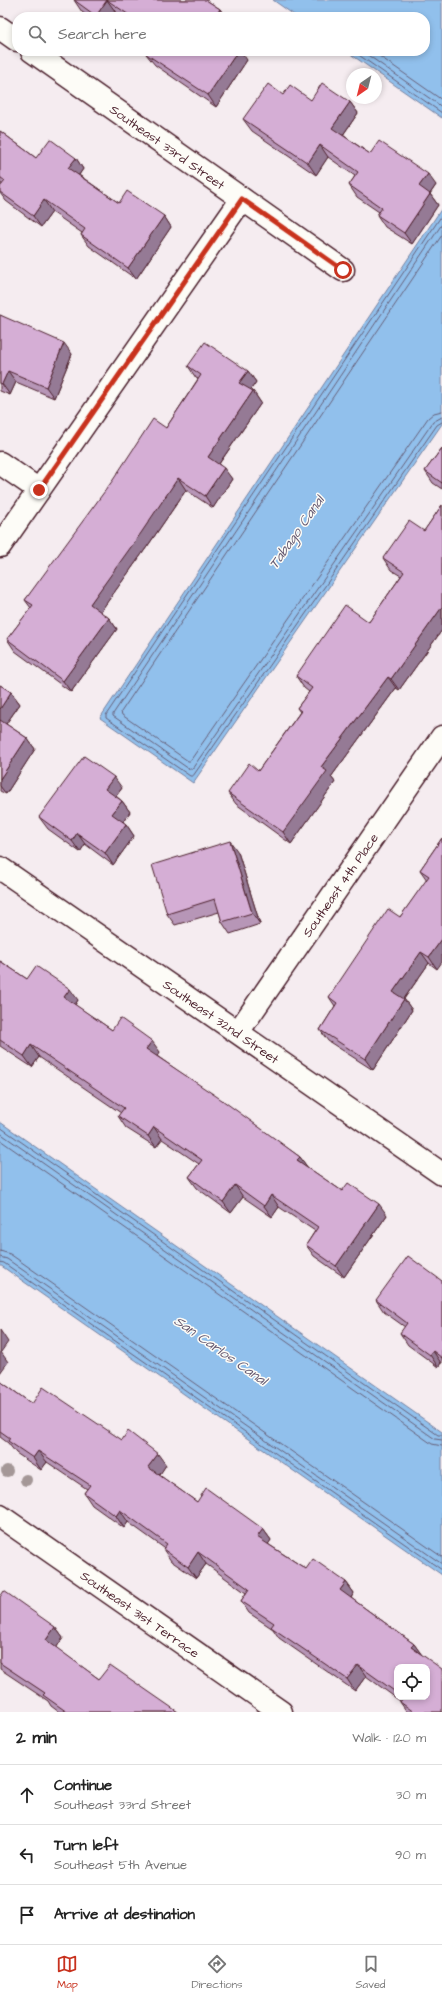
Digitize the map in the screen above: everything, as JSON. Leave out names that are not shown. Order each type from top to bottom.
[{"type":"street","points":[[0,28],[12,36]]},
{"type":"street","name":"Southeast 33rd Street","points":[[39,56],[343,270]]},
{"type":"street","points":[[0,546],[242,199]]},
{"type":"street","points":[[0,462],[39,490]]},
{"type":"street","name":"Southeast 4th Place","points":[[238,1032],[442,737]]},
{"type":"street","name":"Southeast 32nd Street","points":[[0,868],[442,1174]]},
{"type":"street","name":"Southeast 31st Terrace","points":[[0,1516],[281,1712]]},
{"type":"water","points":[[273,0],[442,0],[442,118],[382,76],[382,68],[370,68],[353,56],[430,56],[430,12],[290,12]]},
{"type":"water","name":"Tabago Canal","points":[[442,208],[442,424],[193,783],[100,718]]},
{"type":"water","name":"San Carlos Canal","points":[[0,1122],[442,1432],[442,1575],[0,1265]]},
{"type":"building","points":[[74,0],[107,0],[99,12],[90,12]]},
{"type":"building","points":[[107,0],[206,0],[220,9],[218,12],[125,12]]},
{"type":"building","points":[[149,56],[235,56],[208,95]]},
{"type":"building","points":[[322,83],[346,99],[346,104],[349,104],[332,128],[370,154],[379,141],[428,174],[419,186],[430,194],[404,233],[377,215],[382,208],[349,185],[358,172],[320,145],[308,163],[243,119],[268,84],[283,95],[290,85],[311,100]]},
{"type":"building","points":[[0,131],[36,158],[50,139],[76,158],[68,168],[119,203],[127,191],[164,216],[128,268],[81,235],[85,229],[44,200],[33,216],[0,192],[0,187],[5,181],[0,177]]},
{"type":"building","points":[[0,315],[64,343],[46,387],[8,371],[2,384],[0,383]]},
{"type":"building","points":[[205,342],[248,371],[239,383],[253,391],[208,457],[224,468],[205,496],[178,478],[90,604],[109,618],[63,681],[7,639],[33,605],[25,600],[113,480],[153,419],[166,428],[201,375],[188,366]]},
{"type":"building","points":[[442,448],[442,483],[425,471]]},
{"type":"building","points":[[442,505],[442,607],[391,679],[388,677],[321,767],[327,771],[283,832],[228,793],[249,763],[258,771],[301,711],[297,708],[312,688],[296,676],[345,605],[369,622],[404,572],[383,558],[409,521],[424,531]]},
{"type":"building","points":[[0,685],[11,692],[0,709]]},
{"type":"building","points":[[0,720],[27,738],[0,779]]},
{"type":"building","points":[[84,756],[114,777],[105,789],[122,801],[112,814],[126,824],[105,853],[77,833],[72,841],[39,817]]},
{"type":"building","points":[[442,838],[442,939],[429,957],[421,952],[393,992],[404,999],[365,1059],[320,1030],[337,1003],[329,997],[388,909],[400,917],[429,876],[420,870]]},
{"type":"building","points":[[230,841],[252,913],[222,922],[215,899],[167,914],[152,865]]},
{"type":"building","points":[[0,961],[27,979],[36,966],[70,989],[64,997],[112,1030],[120,1018],[152,1041],[146,1049],[222,1100],[300,1157],[297,1160],[342,1191],[348,1183],[379,1204],[336,1266],[306,1245],[318,1227],[271,1195],[264,1206],[235,1185],[223,1202],[189,1177],[202,1160],[154,1127],[148,1136],[118,1116],[124,1108],[31,1045],[24,1056],[0,1040]]},
{"type":"building","points":[[408,1256],[442,1281],[442,1358],[433,1351],[430,1355],[400,1333],[407,1323],[376,1300]]},
{"type":"building","points":[[0,1381],[32,1404],[43,1387],[122,1440],[128,1431],[158,1454],[148,1467],[197,1502],[206,1488],[263,1529],[257,1537],[306,1569],[313,1559],[346,1582],[340,1590],[414,1644],[411,1647],[442,1669],[442,1712],[414,1712],[400,1702],[402,1700],[430,1700],[430,1664],[394,1664],[394,1691],[358,1665],[347,1679],[271,1627],[274,1623],[241,1601],[249,1589],[198,1552],[188,1567],[163,1549],[167,1544],[120,1510],[116,1516],[84,1493],[90,1485],[38,1451],[33,1458],[8,1441],[10,1438],[0,1431]]},
{"type":"building","points":[[4,1591],[55,1627],[46,1640],[99,1679],[110,1665],[178,1712],[67,1712],[43,1695],[45,1693],[0,1663],[0,1597]]},
{"type":"route","points":[[39,490],[242,199],[343,270]]}]
